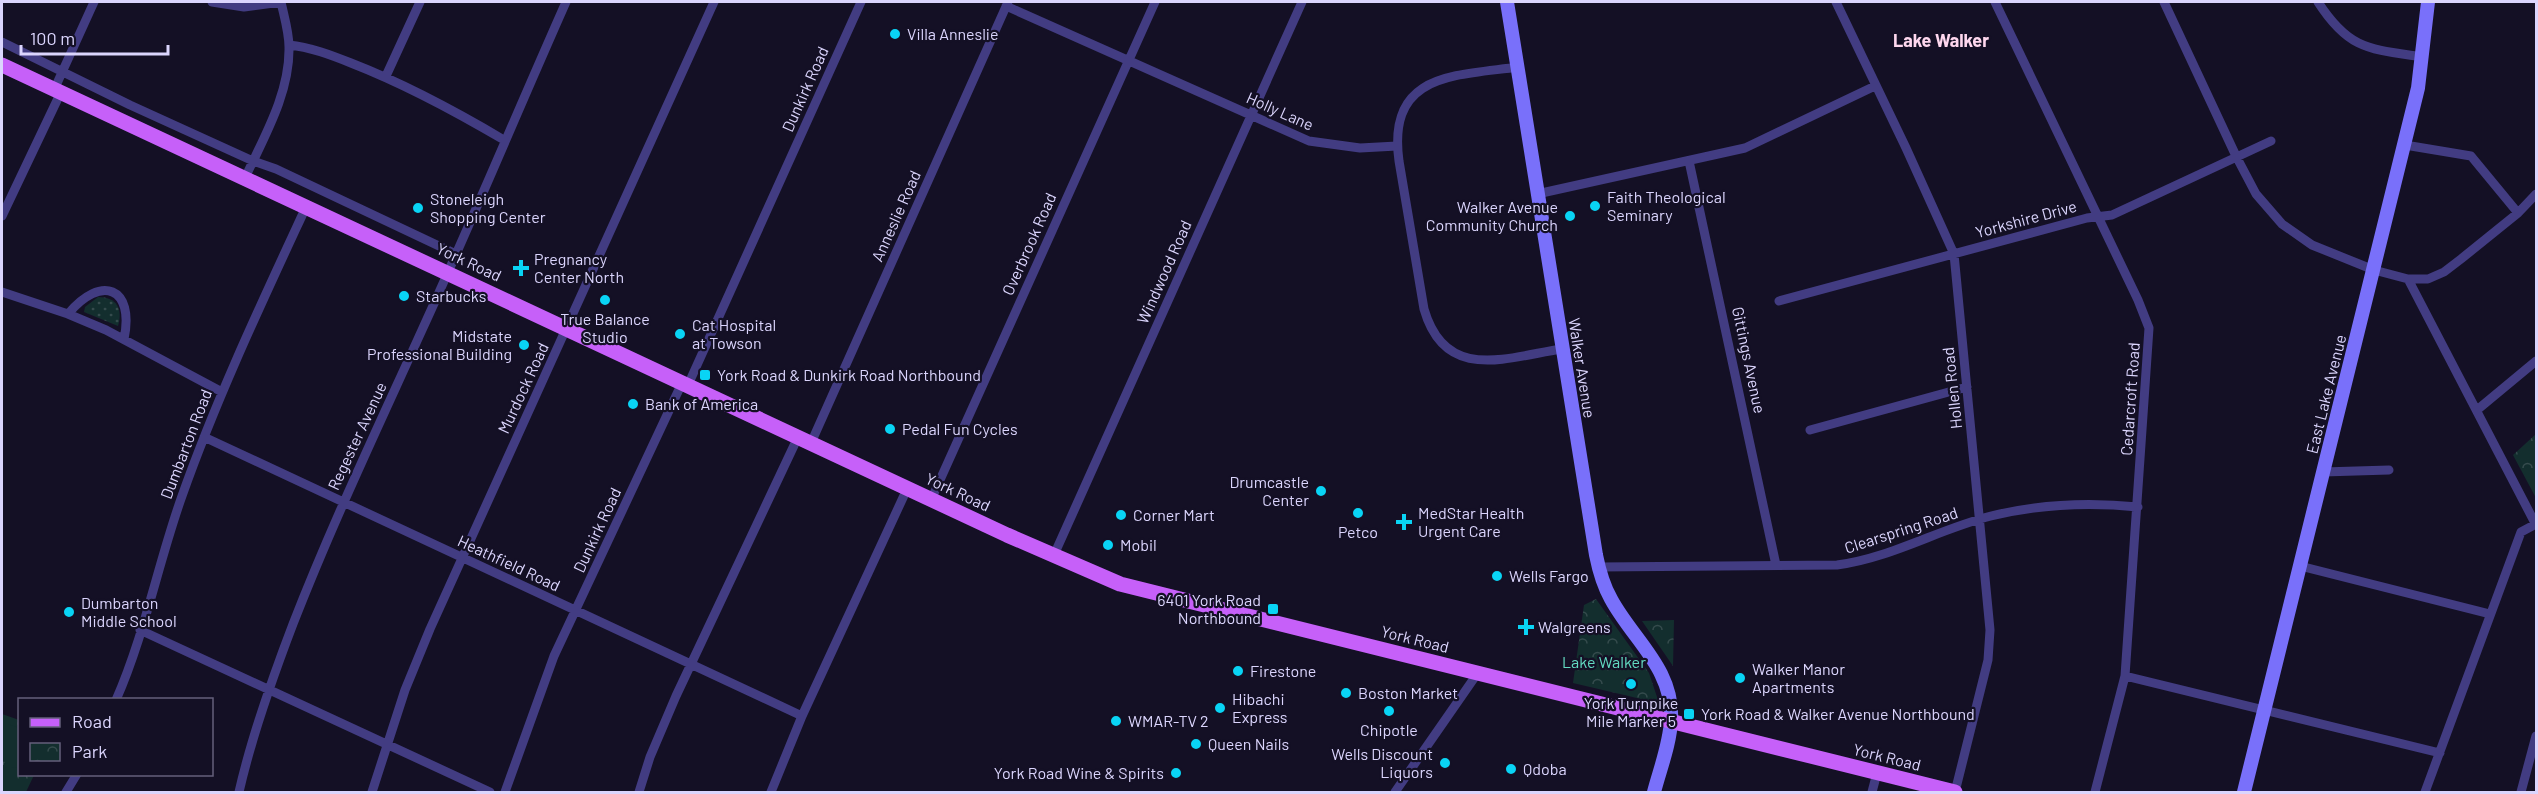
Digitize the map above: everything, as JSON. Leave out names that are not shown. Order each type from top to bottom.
[{"type":"main road","name":"York Road","points":[[2,65],[568,328],[907,489],[1126,586],[1955,792]]},
{"type":"street","points":[[2,216],[94,2]]},
{"type":"street","points":[[212,2],[244,7],[281,2],[289,45],[288,65],[283,88],[245,178]]},
{"type":"street","points":[[386,76],[420,2]]},
{"type":"street","name":"Regester Avenue","points":[[239,792],[268,688],[343,502],[449,273],[504,140],[566,2]]},
{"type":"street","name":"Murdock Road","points":[[372,792],[387,744],[430,629],[714,2]]},
{"type":"street","name":"Dunkirk Road","points":[[504,792],[550,665],[685,384],[861,2]]},
{"type":"street","name":"Overbrook Road","points":[[931,500],[1155,2]]},
{"type":"street","name":"Windwood Road","points":[[1054,555],[1302,2]]},
{"type":"street","name":"Walker Avenue","points":[[1507,2],[1599,567],[1612,600],[1663,675],[1670,699],[1671,722]]},
{"type":"street","name":"Hollen Road","points":[[1836,2],[1954,254],[1990,630],[1989,652],[1955,792]]},
{"type":"street","name":"Cedarcroft Road","points":[[1995,2],[2099,217],[2149,328],[2125,676],[2095,792]]},
{"type":"street","points":[[2164,2],[2256,194],[2282,224],[2312,245],[2374,270],[2408,279],[2428,279],[2445,272],[2518,213],[2536,194]]},
{"type":"street","points":[[2318,2],[2339,30],[2356,43],[2370,49],[2423,57]]},
{"type":"street","name":"East Lake Avenue","points":[[2244,792],[2405,145],[2423,57],[2428,2]]},
{"type":"street","name":"Holly Lane","points":[[1007,4],[1128,61],[1309,141],[1360,148],[1397,146]]},
{"type":"street","name":"Anneslie Road","points":[[639,792],[650,757],[691,664],[804,440],[1007,4]]},
{"type":"street","name":"York Road","points":[[2,42],[456,254]]},
{"type":"street","points":[[289,45],[315,50],[386,76],[452,109],[504,140]]},
{"type":"street","points":[[1518,67],[1454,76],[1431,83],[1419,91],[1405,107],[1396,137],[1397,146],[1424,309],[1429,327],[1438,340],[1463,358],[1480,361],[1562,349]]},
{"type":"street","points":[[1537,194],[1731,152],[1762,141],[1875,86]]},
{"type":"street","name":"Yorkshire Drive","points":[[1779,301],[2087,218],[2112,215],[2271,141]]},
{"type":"street","points":[[2405,145],[2471,156],[2518,213]]},
{"type":"street","name":"Gittings Avenue","points":[[1689,161],[1776,566]]},
{"type":"street","name":"Dumbarton Road","points":[[116,698],[175,515],[204,437],[306,207]]},
{"type":"street","points":[[2408,279],[2536,525],[2522,532],[2425,792]]},
{"type":"street","points":[[68,314],[86,297],[98,291],[115,292],[121,297],[126,312],[127,323],[124,339]]},
{"type":"street","points":[[2,292],[68,314],[124,339],[222,392]]},
{"type":"street","points":[[2477,410],[2536,361]]},
{"type":"street","points":[[1810,430],[1967,387]]},
{"type":"street","name":"Heathfield Road","points":[[204,437],[802,716]]},
{"type":"street","points":[[2324,472],[2389,470]]},
{"type":"street","points":[[771,792],[802,716],[907,489]]},
{"type":"street","name":"Clearspring Road","points":[[1599,567],[1837,565],[1857,562],[1980,519],[2064,504],[2103,503],[2138,507]]},
{"type":"street","points":[[2300,566],[2490,614]]},
{"type":"street","points":[[140,630],[490,792]]},
{"type":"street","points":[[1395,792],[1477,674]]},
{"type":"street","points":[[2125,676],[2440,753]]},
{"type":"street","points":[[1654,792],[1671,722]]},
{"type":"street","points":[[2521,792],[2536,736]]},
{"type":"street","points":[[1872,792],[1877,773]]},
{"type":"street","points":[[66,792],[76,776]]},
{"type":"green space","points":[[98,297],[110,299],[117,305],[120,314],[118,326],[84,312],[85,307]]},
{"type":"green space","points":[[2536,434],[2536,498],[2513,455]]},
{"type":"green space","name":"Lake Walker","points":[[1596,599],[1649,673],[1658,700],[1654,702],[1573,683],[1584,605]]},
{"type":"green space","name":"Lake Walker","points":[[1674,620],[1673,666],[1642,621]]},
{"type":"green space","points":[[2,714],[18,720],[18,776],[34,776],[26,792],[2,792]]},
{"type":"green space","points":[[8,724],[18,728],[18,768],[11,767],[2,760],[2,729]]},
{"type":"green space","points":[[2,764],[27,787],[21,792],[2,792]]},
{"type":"place","name":"Villa Anneslie","points":[[895,34]]},
{"type":"place","name":"Faith Theological Seminary","points":[[1595,206]]},
{"type":"place","name":"Stoneleigh Shopping Center","points":[[418,208]]},
{"type":"place","name":"Walker Avenue Community Church","points":[[1570,216]]},
{"type":"place","name":"Pregnancy Center North","points":[[521,268]]},
{"type":"place","name":"Starbucks","points":[[404,296]]},
{"type":"place","name":"True Balance Studio","points":[[605,300]]},
{"type":"place","name":"Cat Hospital at Towson","points":[[680,334]]},
{"type":"place","name":"Midstate Professional Building","points":[[524,345]]},
{"type":"place","name":"York Road & Dunkirk Road Northbound","points":[[705,375]]},
{"type":"place","name":"Bank of America","points":[[633,404]]},
{"type":"place","name":"Pedal Fun Cycles","points":[[890,429]]},
{"type":"place","name":"Drumcastle Center","points":[[1321,491]]},
{"type":"place","name":"Petco","points":[[1358,513]]},
{"type":"place","name":"Corner Mart","points":[[1121,515]]},
{"type":"place","name":"MedStar Health Urgent Care","points":[[1404,522]]},
{"type":"place","name":"Mobil","points":[[1108,545]]},
{"type":"place","name":"Wells Fargo","points":[[1497,576]]},
{"type":"place","name":"6401 York Road Northbound","points":[[1273,609]]},
{"type":"place","name":"Dumbarton Middle School","points":[[69,612]]},
{"type":"place","name":"Walgreens","points":[[1526,627]]},
{"type":"place","name":"Firestone","points":[[1238,671]]},
{"type":"place","name":"Walker Manor Apartments","points":[[1740,678]]},
{"type":"place","name":"York Turnpike Mile Marker 5","points":[[1631,684]]},
{"type":"place","name":"Boston Market","points":[[1346,693]]},
{"type":"place","name":"Hibachi Express","points":[[1220,708]]},
{"type":"place","name":"Chipotle","points":[[1389,711]]},
{"type":"place","name":"York Road & Walker Avenue Northbound","points":[[1689,714]]},
{"type":"place","name":"WMAR-TV 2","points":[[1116,721]]},
{"type":"place","name":"Queen Nails","points":[[1196,744]]},
{"type":"place","name":"Wells Discount Liquors","points":[[1445,763]]},
{"type":"place","name":"Qdoba","points":[[1511,769]]},
{"type":"place","name":"York Road Wine & Spirits","points":[[1176,773]]},
{"type":"district","name":"Lake Walker","points":[[1941,41]]}]
